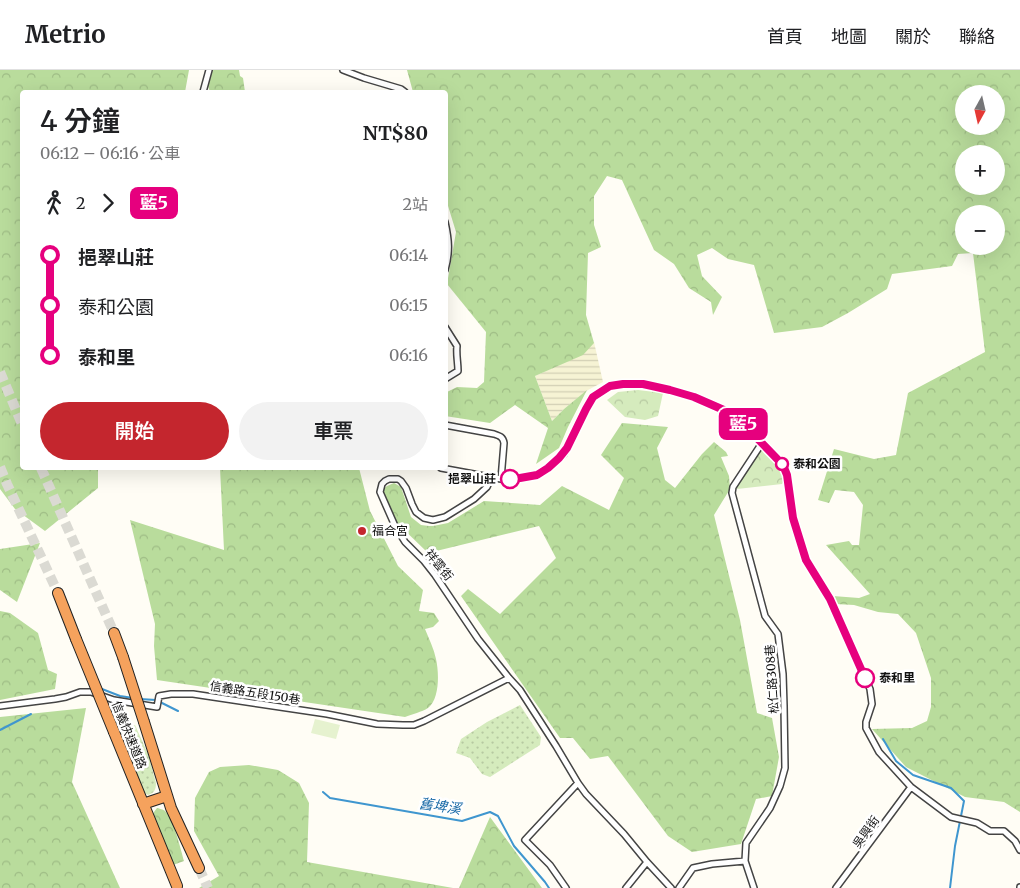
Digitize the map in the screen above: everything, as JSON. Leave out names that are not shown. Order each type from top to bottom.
[{"type":"highway","name":"信義快速道路","points":[[58,594],[177,886]]},
{"type":"highway","name":"信義快速道路","points":[[114,633],[172,808],[199,868]]},
{"type":"highway","points":[[143,804],[168,796]]},
{"type":"street","points":[[204,90],[209,70]]},
{"type":"street","points":[[343,70],[402,90]]},
{"type":"street","points":[[448,239],[448,262]]},
{"type":"street","points":[[448,332],[458,346],[456,356],[458,371],[448,377]]},
{"type":"street","points":[[448,469],[501,479],[537,475],[564,454],[593,397],[610,386],[643,384],[670,390],[694,397],[733,414],[783,465],[787,475],[793,518],[806,560],[830,599],[870,689],[872,704],[866,728],[880,752],[911,787],[950,817],[977,823],[990,831],[1004,831],[1015,841],[1020,850]]},
{"type":"street","points":[[448,426],[494,434],[503,438],[501,479]]},
{"type":"street","name":"松仁路308巷","points":[[745,861],[746,843],[770,808],[780,786],[785,768],[783,674],[778,634],[765,616],[732,493],[733,487],[762,443]]},
{"type":"street","name":"祥雲街","points":[[491,478],[487,487],[474,499],[444,517],[433,520],[424,518],[416,512],[406,488],[398,479],[386,481],[382,484],[380,492],[395,526],[405,542],[435,574],[478,639],[509,678]]},
{"type":"street","points":[[509,678],[520,690],[586,794],[671,888]]},
{"type":"street","name":"信義路五段150巷","points":[[0,706],[55,699],[80,692],[91,692],[114,700],[157,707],[159,696],[193,694],[327,714],[377,724],[408,725],[424,721],[509,678]]},
{"type":"street","points":[[566,888],[550,865],[525,840],[578,783]]},
{"type":"street","name":"吳興街","points":[[836,888],[911,787]]},
{"type":"street","points":[[680,887],[693,868],[745,861],[754,888]]},
{"type":"street","points":[[626,888],[647,862]]},
{"type":"shaded area","points":[[594,342],[603,382],[588,390],[552,421],[535,376],[583,354]]},
{"type":"green space","points":[[0,70],[189,70],[185,90],[20,90],[20,470],[98,470],[98,488],[45,531],[15,509],[0,489]]},
{"type":"green space","points":[[211,70],[239,70],[240,76],[243,78],[245,90],[209,90],[208,86]]},
{"type":"green space","points":[[407,70],[1020,70],[1020,812],[1004,802],[965,797],[906,767],[872,729],[912,728],[927,721],[931,707],[931,678],[916,633],[898,614],[878,612],[854,605],[835,604],[833,596],[859,598],[870,594],[826,545],[849,541],[852,545],[859,545],[863,505],[854,492],[835,490],[829,503],[818,500],[834,449],[874,459],[896,455],[908,393],[985,352],[973,255],[1005,255],[1005,205],[955,205],[955,255],[958,255],[952,266],[892,274],[887,289],[822,327],[774,333],[754,265],[728,259],[712,248],[697,255],[702,276],[722,297],[713,315],[711,302],[689,288],[674,264],[654,250],[622,180],[607,176],[594,196],[594,225],[601,247],[588,253],[586,315],[594,343],[583,355],[535,376],[552,421],[587,390],[559,448],[536,464],[548,428],[515,405],[490,423],[448,416],[448,392],[457,387],[477,388],[484,382],[486,332],[448,285],[456,232],[448,206],[448,90],[412,90]]},
{"type":"green space","points":[[638,390],[663,393],[658,416],[645,420],[625,417],[607,400],[618,392]]},
{"type":"green space","points":[[622,423],[668,427],[657,448],[665,480],[675,488],[714,442],[728,456],[721,457],[729,476],[730,489],[714,515],[740,620],[757,713],[772,718],[779,757],[772,796],[756,799],[741,844],[692,852],[668,836],[608,756],[590,759],[573,738],[560,738],[461,596],[468,589],[500,614],[556,558],[539,526],[428,553],[395,521],[382,490],[394,483],[401,487],[411,517],[421,525],[429,526],[448,523],[484,501],[540,505],[562,486],[609,510],[624,478],[601,455]]},
{"type":"green space","name":"泰和公園","points":[[761,447],[781,471],[785,480],[782,484],[737,489],[736,486]]},
{"type":"green space","points":[[220,470],[360,470],[370,511],[398,566],[423,590],[419,611],[434,613],[439,621],[433,627],[425,629],[434,652],[438,671],[437,692],[432,704],[423,711],[405,717],[157,680],[154,646],[155,624],[130,520],[224,550]]},
{"type":"green space","points":[[40,543],[17,602],[0,590],[0,549]]},
{"type":"green space","points":[[0,611],[10,613],[38,633],[48,670],[57,674],[55,689],[0,700]]},
{"type":"green space","points":[[520,705],[541,737],[540,745],[490,777],[482,774],[470,758],[456,753],[461,739],[487,722]]},
{"type":"green space","points":[[86,708],[72,782],[120,888],[0,888],[0,717]]},
{"type":"green space","points":[[315,719],[340,725],[336,739],[311,733]]},
{"type":"green space","points":[[135,725],[148,754],[156,783],[154,791],[148,795],[140,787],[121,730]]},
{"type":"green space","points":[[249,765],[278,770],[299,783],[309,803],[307,862],[453,888],[199,888],[219,876],[194,831],[195,798],[209,772],[220,767]]},
{"type":"green space","points":[[157,808],[168,814],[184,861],[173,865],[154,819],[154,812]]},
{"type":"green space","points":[[490,817],[542,888],[459,888]]},
{"type":"waterway","name":"舊埤溪","points":[[102,689],[120,696],[133,698]]},
{"type":"waterway","name":"舊埤溪","points":[[140,699],[156,700],[178,711]]},
{"type":"waterway","name":"舊埤溪","points":[[0,730],[31,714]]},
{"type":"waterway","points":[[883,739],[896,761],[913,775],[951,788],[964,801],[955,846],[950,888]]},
{"type":"waterway","name":"舊埤溪","points":[[323,792],[330,798],[462,821],[490,812],[498,816],[514,846],[549,888]]},
{"type":"tunnel","points":[[0,372],[20,419]]},
{"type":"tunnel","points":[[0,467],[58,593]]},
{"type":"tunnel","points":[[42,470],[114,633]]},
{"type":"tunnel","points":[[199,868],[208,888]]},
{"type":"bus line","name":"藍5","points":[[510,479],[537,475],[564,454],[593,397],[610,386],[643,384],[670,390],[694,397],[733,414],[783,465],[787,475],[793,518],[806,560],[830,599],[865,678]]},
{"type":"place","name":"泰和公園","points":[[782,464]]},
{"type":"place","name":"挹翠山莊","points":[[510,479]]},
{"type":"place","name":"福合宮","points":[[362,531]]},
{"type":"place","name":"泰和里","points":[[865,678]]}]
